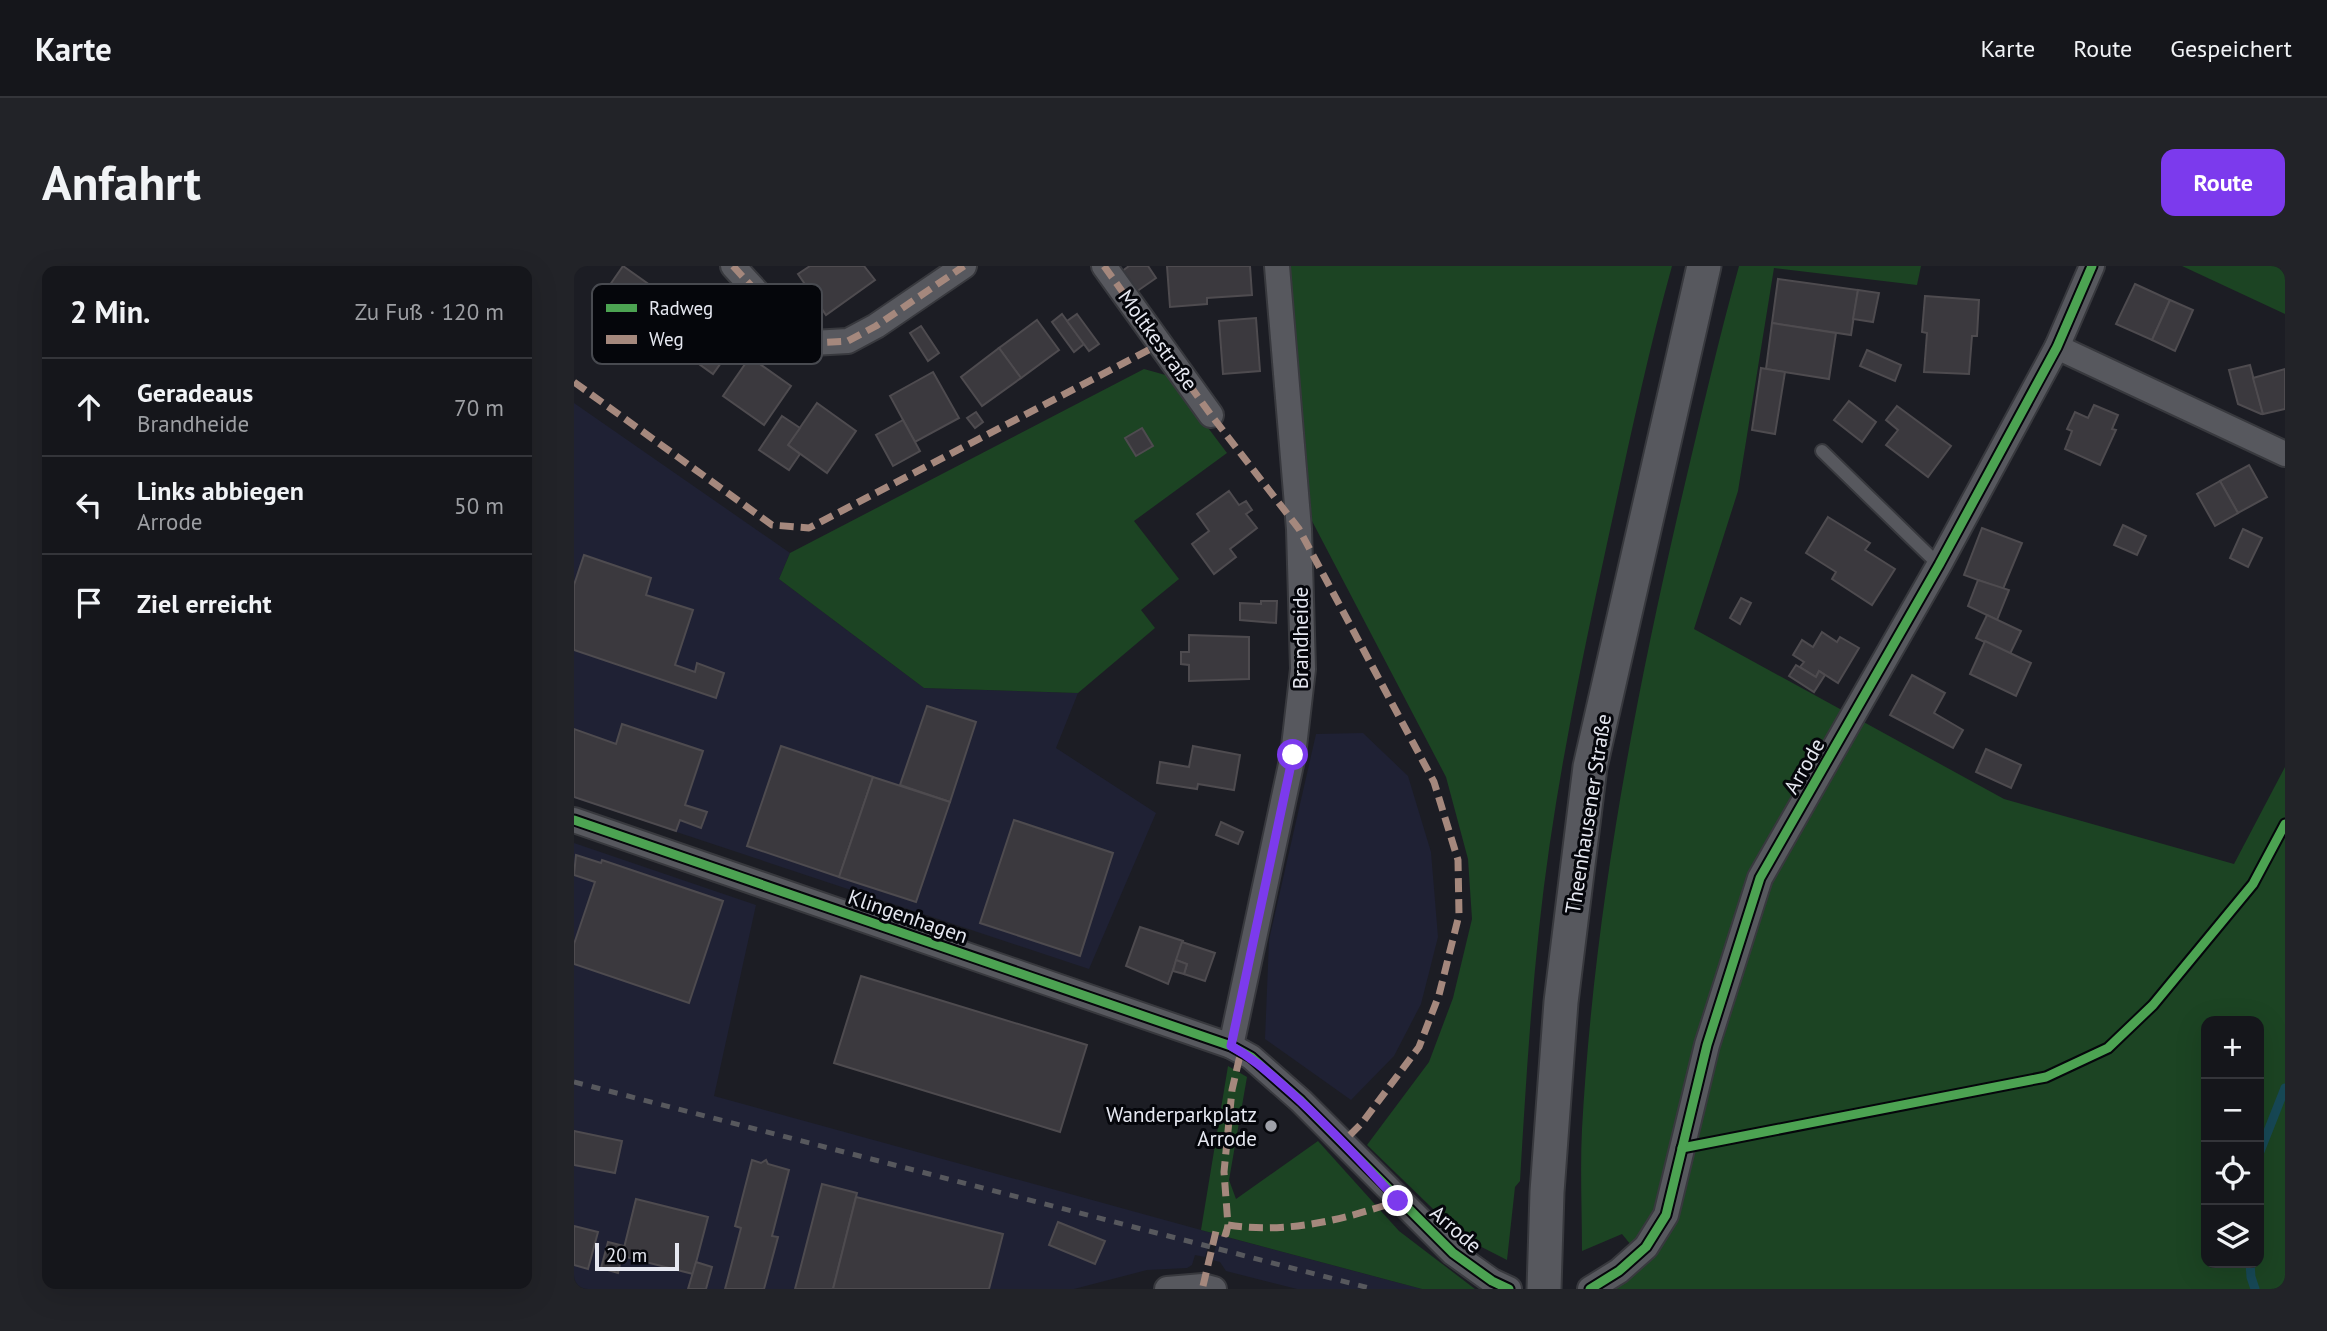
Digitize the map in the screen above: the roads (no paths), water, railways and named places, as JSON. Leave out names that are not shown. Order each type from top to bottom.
[{"type":"main road","name":"Theenhausener Straße","points":[[1544,1289],[1547,1192],[1561,1002],[1590,767],[1704,266]]},
{"type":"street","points":[[733,266],[750,284]]},
{"type":"street","points":[[822,342],[848,341],[876,326],[964,266]]},
{"type":"street","name":"Moltkestraße","points":[[1104,266],[1211,415]]},
{"type":"street","name":"Brandheide","points":[[1231,1046],[1293,755],[1303,669],[1299,529],[1278,266]]},
{"type":"street","name":"Arrode","points":[[1590,1289],[1619,1271],[1646,1247],[1666,1214],[1707,1045],[1760,878],[1939,565],[2057,347],[2092,266]]},
{"type":"street","points":[[2057,347],[2285,454]]},
{"type":"street","name":"Klingenhagen","points":[[574,820],[1231,1046]]},
{"type":"street","name":"Arrode","points":[[1231,1046],[1251,1057],[1301,1101],[1453,1253],[1492,1281],[1509,1289]]},
{"type":"street","points":[[1167,1289],[1203,1286],[1214,1289]]},
{"type":"lane","points":[[1822,451],[1939,565]]},
{"type":"waterway","points":[[2264,1142],[2285,1088]]},
{"type":"waterway","points":[[2250,1268],[2255,1289]]},
{"type":"railway","points":[[574,1082],[1373,1289]]},
{"type":"place","name":"Wanderparkplatz Arrode","points":[[1271,1126]]}]
